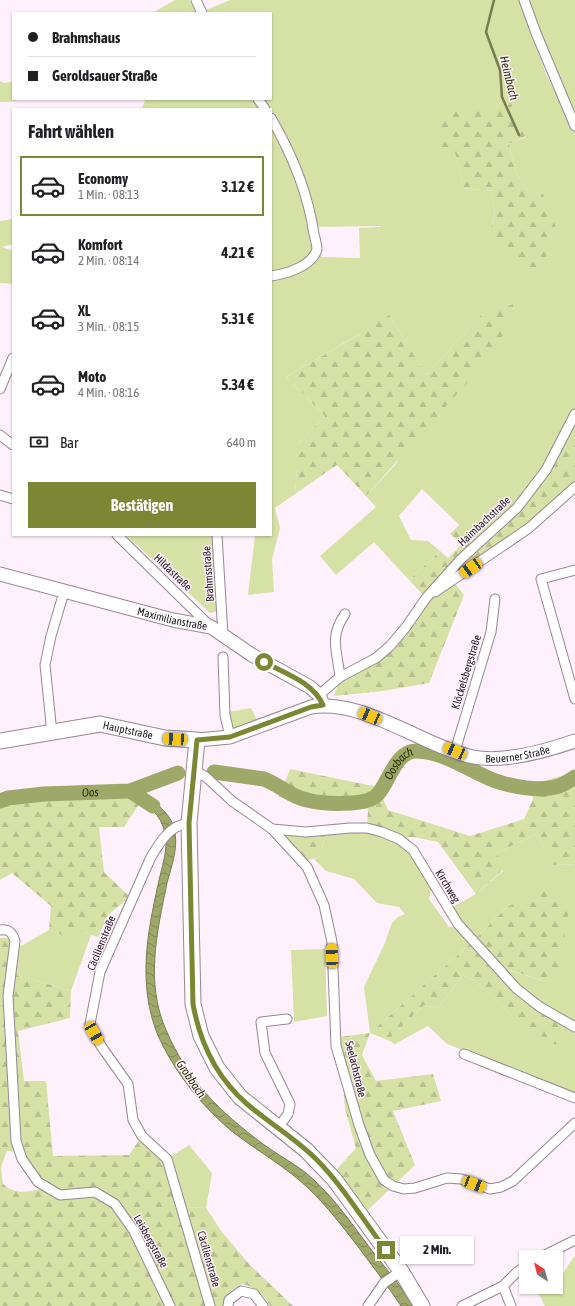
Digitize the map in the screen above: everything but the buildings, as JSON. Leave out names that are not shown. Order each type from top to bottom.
[{"type":"main road","name":"Maximilianstraße","points":[[0,574],[173,620],[211,627],[252,655],[310,687],[321,700]]},
{"type":"main road","name":"Hauptstraße","points":[[0,741],[100,724],[164,738],[197,740],[230,737],[311,707],[321,700]]},
{"type":"main road","name":"Beuerner Straße","points":[[321,700],[358,711],[473,757],[489,759],[505,757],[550,749],[575,741]]},
{"type":"main road","points":[[197,740],[189,823],[193,1004],[205,1047],[224,1079],[248,1105],[306,1150],[334,1179],[397,1274],[422,1306]]},
{"type":"street","points":[[196,0],[202,12]]},
{"type":"street","points":[[524,0],[536,33],[575,126]]},
{"type":"street","points":[[272,120],[297,171],[309,208],[317,249],[312,258],[303,266],[272,276]]},
{"type":"street","points":[[0,389],[12,360]]},
{"type":"street","name":"Haimbachstraße","points":[[321,700],[340,677],[376,658],[390,646],[426,598],[461,559],[517,508],[546,470],[575,414]]},
{"type":"street","points":[[0,435],[12,443]]},
{"type":"street","name":"Haimbachstraße","points":[[426,598],[529,528],[575,487]]},
{"type":"street","points":[[0,495],[12,499]]},
{"type":"street","name":"Hildastraße","points":[[118,536],[211,627]]},
{"type":"street","name":"Brahmsstraße","points":[[217,536],[223,636]]},
{"type":"street","points":[[575,570],[541,579],[575,699]]},
{"type":"street","points":[[52,733],[45,665],[50,636],[64,592]]},
{"type":"street","name":"Klöckelsbergstraße","points":[[455,751],[491,632],[496,599]]},
{"type":"street","points":[[340,677],[334,635],[337,626],[345,614]]},
{"type":"street","points":[[222,657],[225,715],[230,737]]},
{"type":"street","name":"Seelachstraße","points":[[194,770],[206,777],[232,801],[272,829],[307,866],[324,905],[332,942],[336,1046],[362,1133],[370,1155],[384,1180],[393,1186],[404,1189],[453,1178],[461,1179],[484,1188],[502,1187],[513,1181],[575,1123]]},
{"type":"street","name":"Cäcilienstraße","points":[[189,823],[175,827],[165,836],[151,857],[100,972],[90,1024],[102,1046],[128,1084],[132,1120],[142,1136],[167,1159],[210,1306]]},
{"type":"street","name":"Kirchweg","points":[[272,829],[306,832],[367,828],[399,839],[413,850],[448,910],[472,940],[517,989],[540,1007],[575,1027]]},
{"type":"street","name":"Leisbergstraße","points":[[0,930],[8,930],[13,934],[15,941],[8,996],[16,1141],[22,1159],[38,1182],[60,1195],[95,1192],[115,1204],[134,1231],[170,1306]]},
{"type":"street","points":[[278,1128],[288,1114],[290,1104],[265,1053],[260,1022],[287,1018]]},
{"type":"street","points":[[464,1054],[575,1098]]},
{"type":"street","points":[[555,1250],[575,1240]]},
{"type":"street","points":[[462,1306],[503,1286],[519,1271]]},
{"type":"street","points":[[368,1306],[384,1283],[397,1274]]},
{"type":"street","points":[[503,1286],[511,1306]]},
{"type":"street","points":[[228,1306],[229,1300],[241,1291],[254,1294],[263,1306]]},
{"type":"green space","points":[[175,0],[189,0],[198,12],[154,12]]},
{"type":"green space","points":[[230,0],[519,0],[546,74],[575,131],[575,434],[571,433],[547,470],[478,543],[422,489],[399,516],[411,540],[428,541],[440,551],[409,580],[374,542],[336,575],[320,556],[376,507],[366,496],[396,464],[482,314],[426,375],[390,316],[286,377],[325,416],[297,445],[295,494],[275,508],[280,528],[272,559],[274,592],[248,595],[255,536],[272,536],[272,127],[288,141],[272,111],[272,108],[270,108],[264,100],[272,100],[272,12],[207,12],[206,10]],"holes":[[[504,89],[526,137],[509,144],[516,173],[530,194],[489,234],[495,214],[492,191],[463,188],[455,153],[494,111]],[[314,227],[381,227],[359,228],[360,258],[321,257]]]},
{"type":"green space","points":[[527,0],[575,0],[575,122]]},
{"type":"green space","points":[[0,81],[5,83],[12,81],[12,100],[17,100],[0,102]]},
{"type":"green space","points":[[504,88],[526,136],[509,144],[516,173],[530,194],[543,194],[557,230],[540,271],[523,269],[489,234],[495,214],[492,191],[463,188],[455,153],[437,148],[446,108],[494,111]]},
{"type":"green space","points":[[146,100],[256,100],[260,108],[142,108]]},
{"type":"green space","points":[[12,219],[12,244],[2,247],[12,251],[12,284],[0,283],[0,221]]},
{"type":"green space","points":[[514,304],[498,348],[366,496],[337,465],[295,494],[297,445],[325,416],[286,377],[360,334],[374,311],[390,316],[426,375],[482,314]]},
{"type":"green space","points":[[571,433],[575,434],[575,483],[525,527],[453,581],[464,595],[429,683],[383,691],[334,696],[339,682],[376,658],[426,598],[409,580],[440,551],[448,558],[462,544],[450,534],[460,524],[479,543],[547,470]]},
{"type":"green space","points":[[127,536],[217,536],[218,611],[210,613]]},
{"type":"green space","points":[[251,708],[258,722],[231,730],[228,712]]},
{"type":"green space","points":[[290,769],[378,787],[388,810],[470,836],[524,819],[533,799],[530,785],[575,772],[575,864],[551,865],[537,833],[497,853],[503,870],[476,894],[438,842],[413,837],[399,839],[367,828],[368,809],[279,797]]},
{"type":"green space","points":[[70,787],[130,794],[140,803],[124,827],[99,827],[104,872],[130,897],[108,915],[98,937],[66,927],[62,935],[49,930],[51,906],[12,873],[0,880],[0,797],[8,794]]},
{"type":"green space","points":[[350,828],[399,839],[411,853],[432,886],[429,899],[449,927],[458,927],[466,940],[471,943],[370,1033],[364,987],[384,945],[392,923],[398,917],[405,914],[399,907],[377,903],[354,879],[326,871],[314,859],[321,856],[325,831]]},
{"type":"green space","points":[[286,830],[325,831],[321,856],[303,862],[283,840]]},
{"type":"green space","points":[[537,833],[551,865],[575,864],[575,1094],[447,1044],[428,1026],[395,1044],[388,1040],[424,1005],[438,1008],[463,975],[475,981],[513,1018],[514,989],[506,969],[544,981],[507,907],[476,938],[466,931],[451,908],[476,894],[503,871],[497,853]]},
{"type":"green space","points":[[544,890],[570,902],[559,969],[545,981],[506,969],[476,938],[507,907]]},
{"type":"green space","points":[[66,926],[91,935],[71,991],[17,975],[21,946],[49,930],[62,935]]},
{"type":"green space","points":[[0,938],[8,938],[21,946],[17,975],[71,991],[70,1018],[18,1031],[24,1081],[46,1081],[53,1156],[129,1155],[142,1136],[167,1159],[182,1207],[206,1208],[222,1232],[249,1264],[293,1306],[270,1306],[259,1292],[252,1287],[243,1284],[235,1287],[227,1295],[225,1306],[0,1306]],"holes":[[[7,1151],[16,1152],[41,1189],[21,1192],[12,1190],[3,1184],[1,1167]]]},
{"type":"green space","points":[[471,943],[514,989],[564,1027],[556,1045],[513,1018],[475,981],[463,975],[438,1008],[424,1005],[388,1040],[370,1033]]},
{"type":"green space","points":[[325,949],[327,1016],[294,1022],[291,950]]},
{"type":"green space","points":[[370,1033],[362,1055],[376,1081],[433,1074],[441,1101],[393,1111],[415,1165],[367,1211],[336,1170],[356,1148],[345,1109],[339,1037]]},
{"type":"green space","points":[[189,1145],[212,1173],[206,1208],[182,1207],[167,1159]]},
{"type":"green space","points":[[575,1255],[575,1306],[545,1306],[539,1294],[563,1294],[563,1273]]},
{"type":"water","points":[[139,791],[167,814],[171,820],[176,839],[175,852],[167,883],[157,938],[154,975],[156,994],[166,1030],[184,1065],[206,1094],[232,1119],[275,1153],[307,1174],[321,1187],[399,1285],[413,1306],[401,1306],[341,1225],[308,1188],[283,1167],[238,1136],[214,1115],[181,1076],[164,1047],[157,1033],[151,1015],[146,978],[146,959],[151,922],[164,859],[166,839],[161,821],[154,811],[133,797]]},
{"type":"waterway","name":"Heimbach","points":[[494,0],[486,32],[500,70],[502,97],[519,135]]},
{"type":"waterway","name":"Oosbach","points":[[214,772],[264,779],[290,794],[301,798],[333,803],[355,803],[373,798],[382,789],[398,761],[410,752],[417,751],[427,752],[447,758],[493,780],[517,787],[535,789],[551,788],[561,785],[575,777]]},
{"type":"waterway","name":"Oos","points":[[0,801],[8,798],[44,794],[130,791],[178,773]]},
{"type":"waterway","name":"Grobbach","points":[[130,791],[153,806]]},
{"type":"route","points":[[264,662],[310,687],[319,695],[323,705],[311,707],[230,737],[197,740],[189,823],[193,1004],[195,1015],[205,1047],[224,1079],[232,1089],[248,1105],[306,1150],[324,1168],[334,1179],[386,1250]]}]
